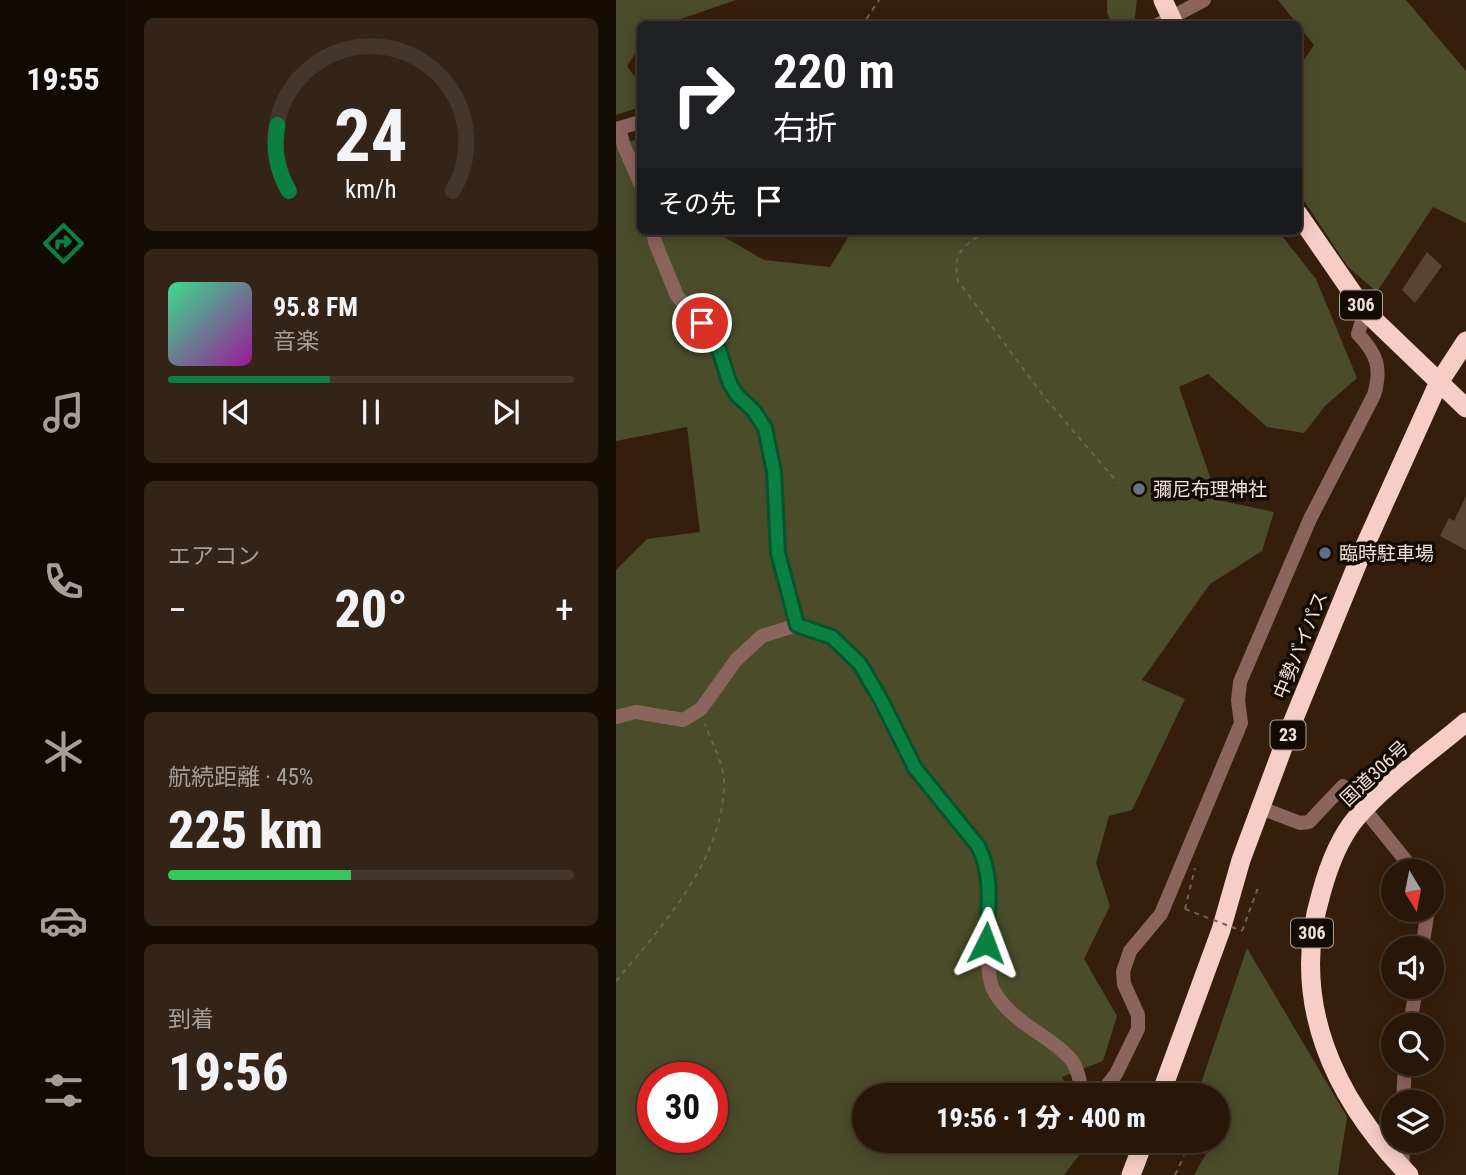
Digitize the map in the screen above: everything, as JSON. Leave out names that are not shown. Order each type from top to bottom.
[{"type":"highway","name":"306","points":[[1302,220],[1365,312],[1466,408]]},
{"type":"highway","name":"中勢バイパス","points":[[1165,1083],[1220,930],[1241,860],[1363,550],[1438,383],[1466,341]]},
{"type":"highway","name":"国道306号","points":[[1406,1172],[1370,1131],[1338,1078],[1320,1031],[1311,988],[1313,928],[1324,883],[1342,841],[1356,819],[1466,722]]},
{"type":"street","points":[[1167,17],[1204,0]]},
{"type":"street","points":[[637,123],[618,128],[637,176]]},
{"type":"street","points":[[654,235],[677,296],[713,339],[730,384],[765,428],[774,472],[778,553],[797,625]]},
{"type":"street","points":[[1109,1083],[1138,1028],[1138,1015],[1124,984],[1123,972],[1130,951],[1161,914],[1241,723],[1238,700],[1240,682],[1310,519],[1374,395],[1378,379],[1374,351],[1358,334],[1365,312]]},
{"type":"street","points":[[616,717],[636,712],[683,720],[701,709],[736,660],[762,636],[797,625],[832,637],[860,664],[915,768],[978,846],[985,860],[989,884],[986,943],[991,986],[1001,1003],[1017,1018],[1069,1057],[1080,1083]]},
{"type":"street","points":[[1261,808],[1306,823],[1313,820],[1343,786]]},
{"type":"street","points":[[1364,810],[1404,859]]},
{"type":"street","points":[[1404,1153],[1406,1172]]},
{"type":"path","points":[[862,21],[878,0]]},
{"type":"path","points":[[980,235],[964,246],[957,256],[955,268],[958,281],[1045,398],[1118,483]]},
{"type":"path","points":[[616,981],[691,886],[715,837],[722,806],[724,777],[701,709]]},
{"type":"path","points":[[1197,861],[1185,909],[1242,931],[1258,888]]},
{"type":"path","points":[[1175,1175],[1180,1153]]},
{"type":"green space","points":[[616,0],[736,0],[675,21],[637,21],[637,51],[627,66],[637,80],[637,108],[616,115]]},
{"type":"green space","points":[[1107,0],[1137,0],[1134,21],[1111,21],[1107,13]]},
{"type":"green space","points":[[1278,0],[1406,0],[1466,71],[1466,223],[1433,207],[1377,292],[1348,267],[1302,198],[1302,63],[1314,45],[1302,30],[1302,21],[1295,21]]},
{"type":"green space","points":[[637,140],[637,235],[721,235],[764,260],[830,267],[850,235],[1281,235],[1316,279],[1357,378],[1325,406],[1304,433],[1267,427],[1208,374],[1179,387],[1218,500],[1274,512],[1262,551],[1210,584],[1142,680],[1185,699],[1132,810],[1109,816],[1096,863],[1110,906],[1084,959],[1117,1016],[1103,1061],[1062,1077],[1065,1083],[852,1083],[852,1153],[1081,1153],[1064,1175],[616,1175],[616,570],[647,539],[700,532],[687,427],[616,441],[616,144]]},
{"type":"green space","points":[[1247,948],[1347,1117],[1338,1175],[1194,1175],[1206,1153],[1230,1153],[1230,1083],[1201,1083]]},
{"type":"building","points":[[1427,252],[1442,266],[1415,303],[1402,290]]},
{"type":"building","points":[[1466,496],[1466,550],[1440,536],[1449,518],[1454,521]]},
{"type":"place","name":"彌尼布理神社","points":[[1139,489]]},
{"type":"place","name":"臨時駐車場","points":[[1325,553]]},
{"type":"route","points":[[702,323],[719,350],[730,384],[754,411],[769,440],[777,506],[778,553],[797,625],[832,637],[860,664],[915,768],[978,846],[985,860],[989,884],[986,943]]}]
